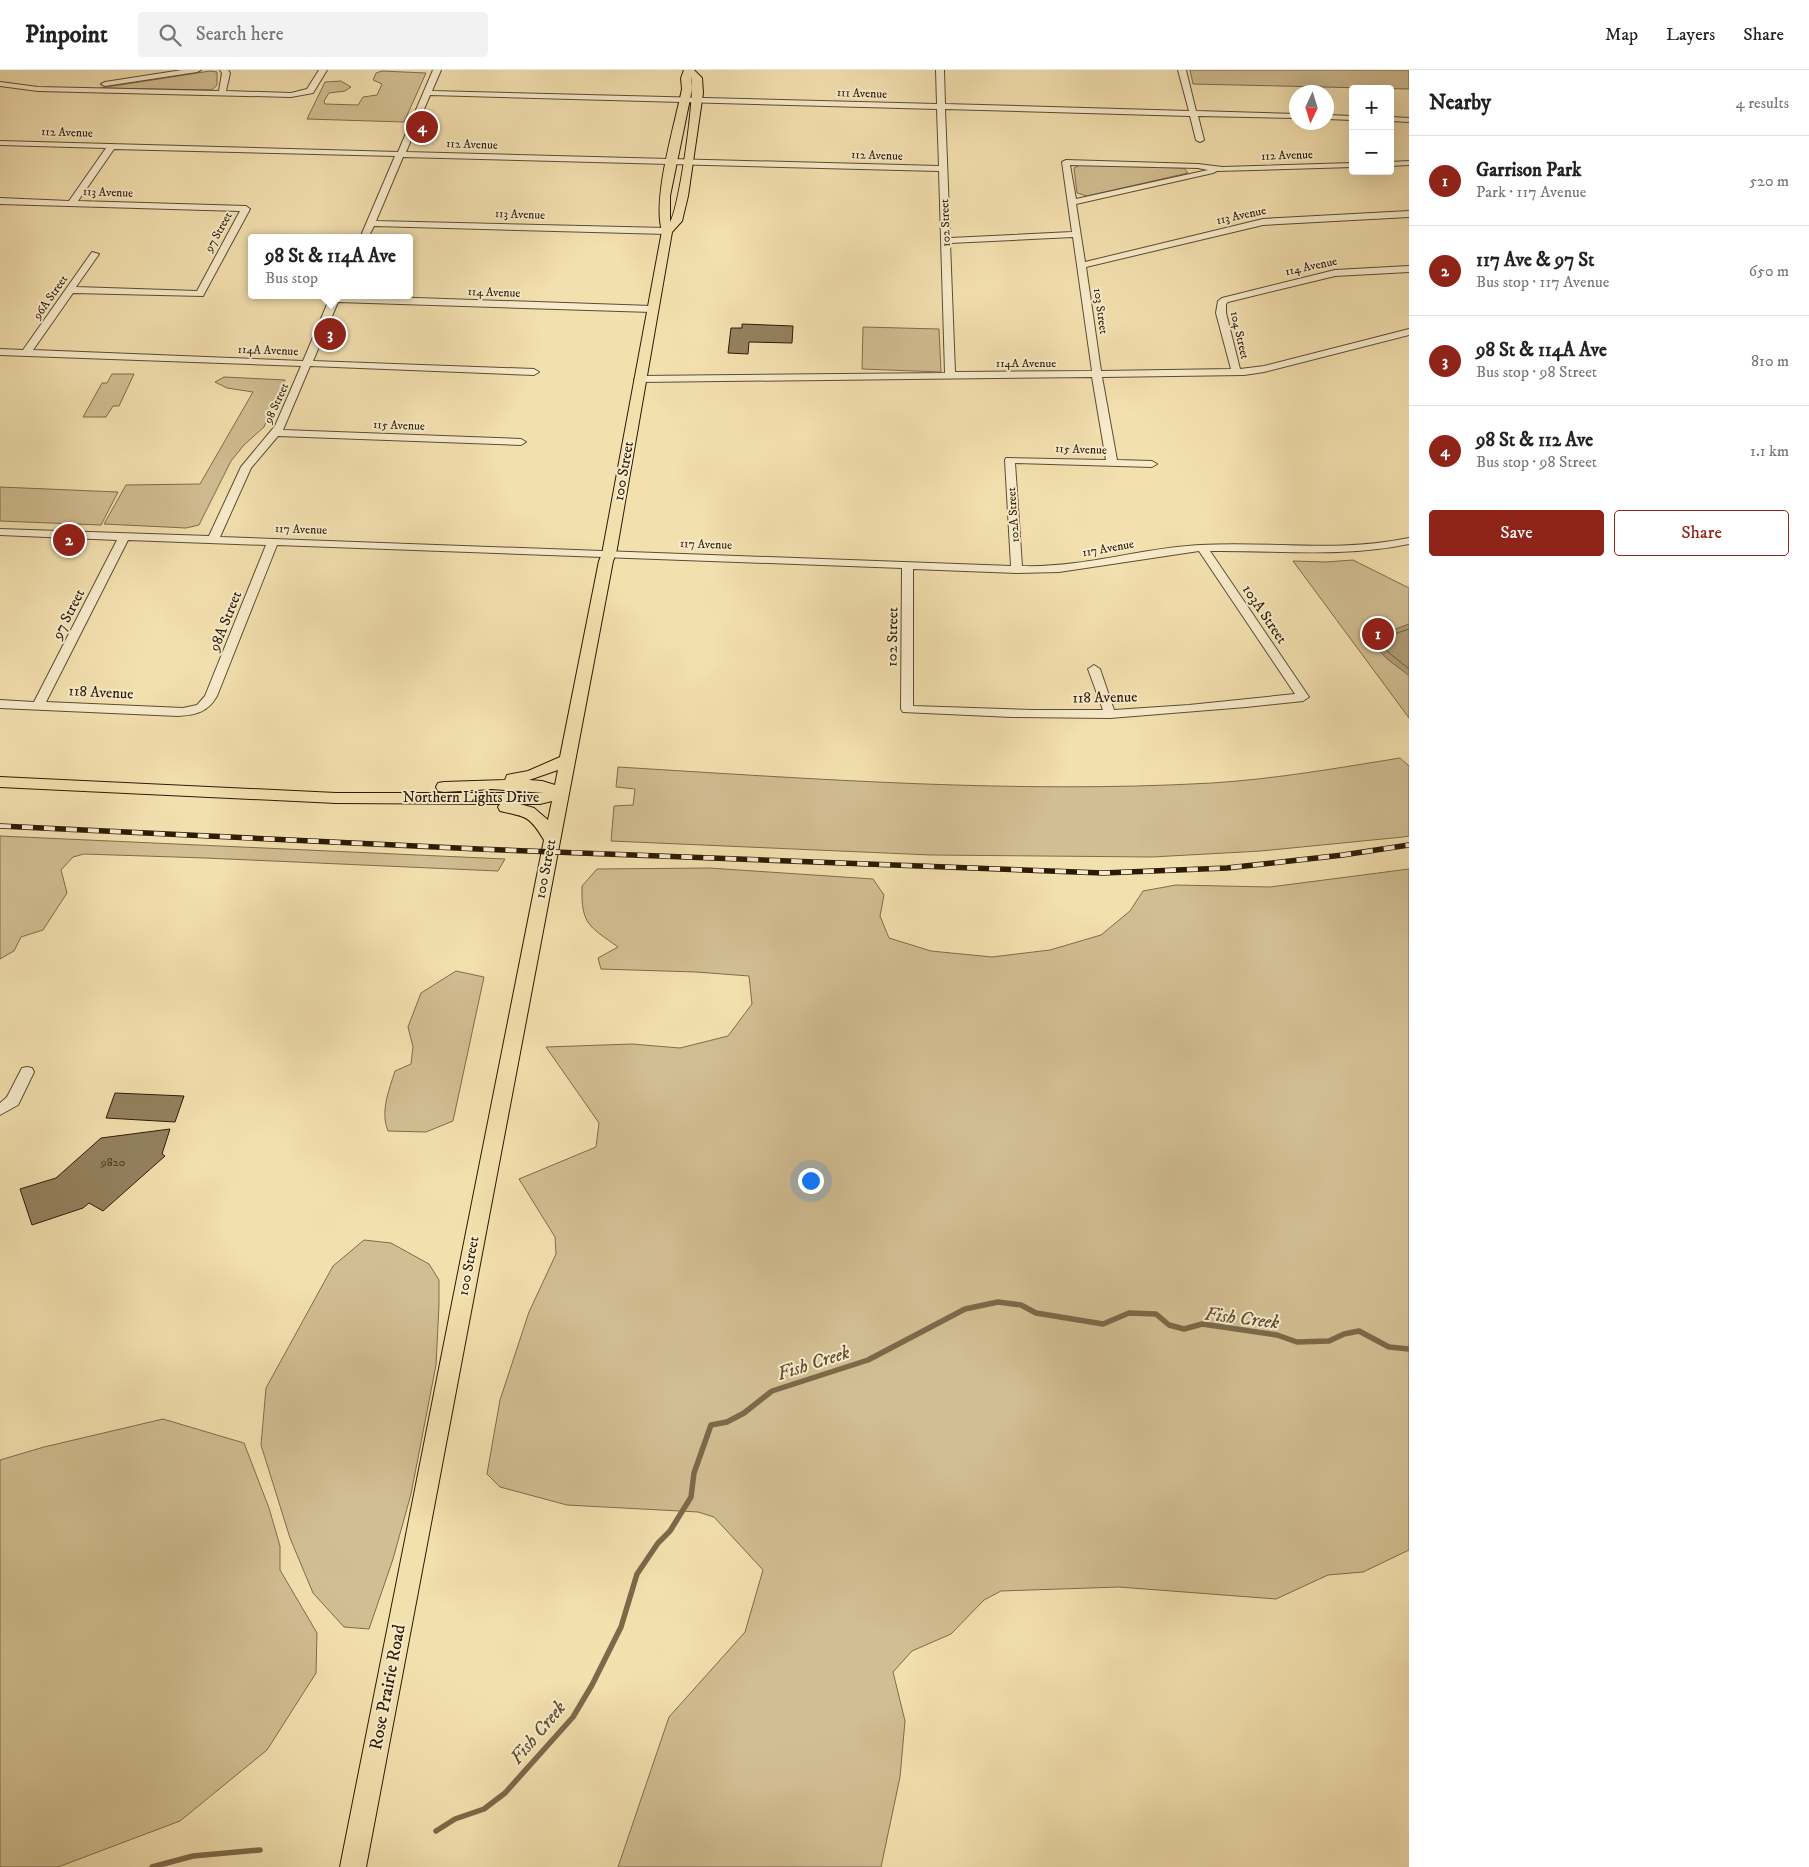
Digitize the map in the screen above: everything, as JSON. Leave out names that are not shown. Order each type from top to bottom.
[{"type":"main road","name":"100 Street","points":[[422,1506],[566,760],[606,561],[609,554],[667,231],[664,221],[665,196],[687,89],[686,78],[689,70],[697,78],[697,100],[677,221],[667,231]]},
{"type":"main road","points":[[492,784],[532,775],[566,760]]},
{"type":"main road","name":"Northern Lights Drive","points":[[0,782],[336,798],[540,799],[560,793]]},
{"type":"main road","name":"Northern Lights Drive","points":[[246,793],[391,790],[492,784],[542,786],[560,793]]},
{"type":"main road","points":[[400,798],[523,809],[529,811],[541,821],[551,838]]},
{"type":"main road","name":"Rose Prairie Road","points":[[353,1867],[422,1506]]},
{"type":"street","points":[[70,90],[197,70]]},
{"type":"street","points":[[222,94],[226,74],[224,70]]},
{"type":"street","points":[[0,84],[24,88],[70,90],[290,95],[306,94],[313,88],[323,70]]},
{"type":"street","points":[[366,234],[437,70]]},
{"type":"street","name":"102 Street","points":[[940,70],[950,376]]},
{"type":"street","points":[[1182,70],[1200,140]]},
{"type":"street","name":"111 Avenue","points":[[427,93],[1289,116]]},
{"type":"street","points":[[1334,117],[1349,118]]},
{"type":"street","points":[[1394,119],[1409,120]]},
{"type":"street","name":"112 Avenue","points":[[0,143],[943,169]]},
{"type":"street","points":[[72,203],[112,146]]},
{"type":"street","name":"112 Avenue","points":[[1066,162],[1198,166],[1222,170]]},
{"type":"street","name":"103 Street","points":[[1066,162],[1097,375],[1112,463]]},
{"type":"street","points":[[1394,164],[1409,163]]},
{"type":"street","name":"112 Avenue","points":[[1072,202],[1222,170],[1349,165]]},
{"type":"street","name":"113 Avenue","points":[[1,202],[246,209]]},
{"type":"street","name":"97 Street","points":[[70,290],[200,294],[246,209]]},
{"type":"street","name":"113 Avenue","points":[[1082,265],[1263,222],[1409,214]]},
{"type":"street","name":"113 Avenue","points":[[372,223],[667,231]]},
{"type":"street","points":[[946,241],[1076,234]]},
{"type":"street","name":"96A Street","points":[[26,353],[95,254]]},
{"type":"street","name":"114 Avenue","points":[[1221,303],[1234,298],[1335,273],[1409,269]]},
{"type":"street","name":"98 Street","points":[[213,540],[246,466],[264,443],[276,433],[334,299]]},
{"type":"street","name":"114 Avenue","points":[[384,299],[652,310]]},
{"type":"street","name":"104 Street","points":[[1221,303],[1221,313],[1236,372]]},
{"type":"street","name":"114A Avenue","points":[[639,379],[1236,372],[1264,369],[1409,332]]},
{"type":"street","name":"114A Avenue","points":[[0,352],[534,372]]},
{"type":"street","name":"115 Avenue","points":[[276,433],[521,442]]},
{"type":"street","name":"115 Avenue","points":[[1010,460],[1152,464]]},
{"type":"street","name":"102A Street","points":[[1010,460],[1018,570]]},
{"type":"street","name":"117 Avenue","points":[[0,532],[1018,570],[1073,568],[1202,548],[1327,551],[1377,547],[1409,541]]},
{"type":"street","name":"97 Street","points":[[38,706],[124,537]]},
{"type":"street","name":"98A Street","points":[[201,709],[207,704],[211,696],[273,542]]},
{"type":"street","name":"103A Street","points":[[1202,548],[1303,697]]},
{"type":"street","name":"102 Street","points":[[907,709],[908,565]]},
{"type":"street","points":[[1094,669],[1110,714]]},
{"type":"street","name":"118 Avenue","points":[[907,709],[1046,714],[1110,714],[1206,708],[1303,697]]},
{"type":"street","name":"118 Avenue","points":[[0,704],[178,712],[190,712],[201,709]]},
{"type":"street","points":[[0,1110],[13,1101],[26,1072]]},
{"type":"shaded area","points":[[1190,70],[1409,70],[1409,89],[1394,89],[1394,85],[1349,85],[1349,88],[1334,87],[1334,85],[1289,86],[1193,84]]},
{"type":"shaded area","points":[[210,71],[217,72],[217,85],[212,90],[100,88]]},
{"type":"shaded area","points":[[382,71],[426,73],[404,122],[307,119],[325,82],[341,81],[351,87],[345,91],[329,93],[324,101],[325,104],[358,105],[363,97],[377,95],[382,84],[373,80],[376,73]]},
{"type":"shaded area","points":[[1080,165],[1184,168],[1188,173],[1087,196],[1077,193],[1074,168]]},
{"type":"shaded area","points":[[863,327],[939,329],[941,372],[862,369]]},
{"type":"shaded area","points":[[112,374],[134,374],[119,406],[113,406],[106,417],[83,417],[102,383],[107,383]]},
{"type":"shaded area","points":[[224,377],[285,380],[264,427],[244,445],[231,461],[199,525],[186,528],[104,524],[126,485],[200,484],[253,392],[227,388],[215,382]]},
{"type":"shaded area","points":[[0,487],[118,492],[101,525],[0,521]]},
{"type":"shaded area","points":[[1353,560],[1409,588],[1409,718],[1293,561],[1326,562]]},
{"type":"shaded area","points":[[1400,758],[1409,766],[1409,836],[1403,837],[1261,851],[1152,857],[931,855],[611,841],[614,806],[633,805],[635,789],[616,787],[618,767],[915,784],[1064,787],[1138,786],[1236,781],[1306,773]]},
{"type":"shaded area","points":[[0,836],[505,859],[498,871],[84,854],[73,857],[61,870],[67,893],[43,930],[21,937],[14,951],[0,959]]},
{"type":"shaded area","points":[[709,868],[873,879],[884,895],[880,916],[889,938],[931,951],[992,957],[1050,950],[1101,935],[1130,911],[1143,891],[1176,885],[1270,887],[1409,869],[1409,1550],[1363,1572],[1328,1575],[1276,1599],[1119,1587],[1001,1591],[984,1600],[951,1634],[912,1651],[893,1672],[905,1721],[900,1777],[881,1867],[618,1867],[669,1717],[745,1632],[763,1570],[714,1517],[698,1512],[567,1505],[500,1487],[487,1474],[500,1400],[529,1312],[556,1254],[555,1237],[519,1179],[596,1147],[599,1123],[546,1047],[632,1044],[680,1048],[728,1036],[752,1004],[749,976],[601,969],[598,958],[618,947],[594,929],[585,917],[582,886],[597,869]]},
{"type":"shaded area","points":[[456,971],[484,977],[453,1121],[426,1132],[388,1131],[385,1109],[388,1093],[395,1071],[411,1064],[413,1047],[408,1027],[421,993]]},
{"type":"shaded area","points":[[364,1240],[391,1243],[429,1264],[439,1280],[436,1365],[411,1494],[393,1559],[369,1629],[344,1627],[313,1593],[290,1538],[261,1445],[266,1388],[333,1266]]},
{"type":"shaded area","points":[[163,1419],[244,1443],[269,1508],[280,1546],[280,1570],[317,1633],[316,1673],[267,1750],[180,1821],[58,1867],[0,1867],[0,1460],[44,1447]]},
{"type":"water","points":[[1409,624],[1409,676],[1387,659],[1378,648],[1376,642],[1377,636]]},
{"type":"building","points":[[742,324],[793,326],[792,343],[749,342],[748,354],[728,353],[731,328],[742,328]]},
{"type":"building","points":[[115,1093],[184,1096],[175,1122],[106,1118]]},
{"type":"building","points":[[170,1129],[162,1154],[165,1156],[103,1211],[89,1203],[83,1208],[32,1225],[20,1189],[56,1178],[101,1138]]},
{"type":"waterway","name":"Fish Creek","points":[[436,1831],[455,1819],[484,1809],[505,1793],[573,1717],[592,1685],[621,1627],[637,1574],[658,1543],[670,1531],[691,1497],[694,1473],[711,1425],[727,1422],[744,1413],[772,1391],[868,1360],[965,1309],[998,1302],[1021,1305],[1036,1313],[1103,1324],[1129,1313],[1156,1314],[1169,1325],[1184,1329],[1202,1324],[1277,1335],[1297,1342],[1329,1341],[1344,1334],[1359,1331],[1389,1347],[1409,1349]]},
{"type":"waterway","name":"Fish Creek","points":[[152,1867],[193,1856],[260,1850]]},
{"type":"railway","points":[[0,826],[478,849],[1103,873],[1227,868],[1343,855],[1409,845]]},
{"type":"place","name":"98 St & 112 Ave","points":[[422,127]]},
{"type":"place","name":"98 St & 114A Ave","points":[[330,334]]},
{"type":"place","name":"117 Ave & 97 St","points":[[69,540]]},
{"type":"place","name":"Garrison Park","points":[[1378,634]]}]
